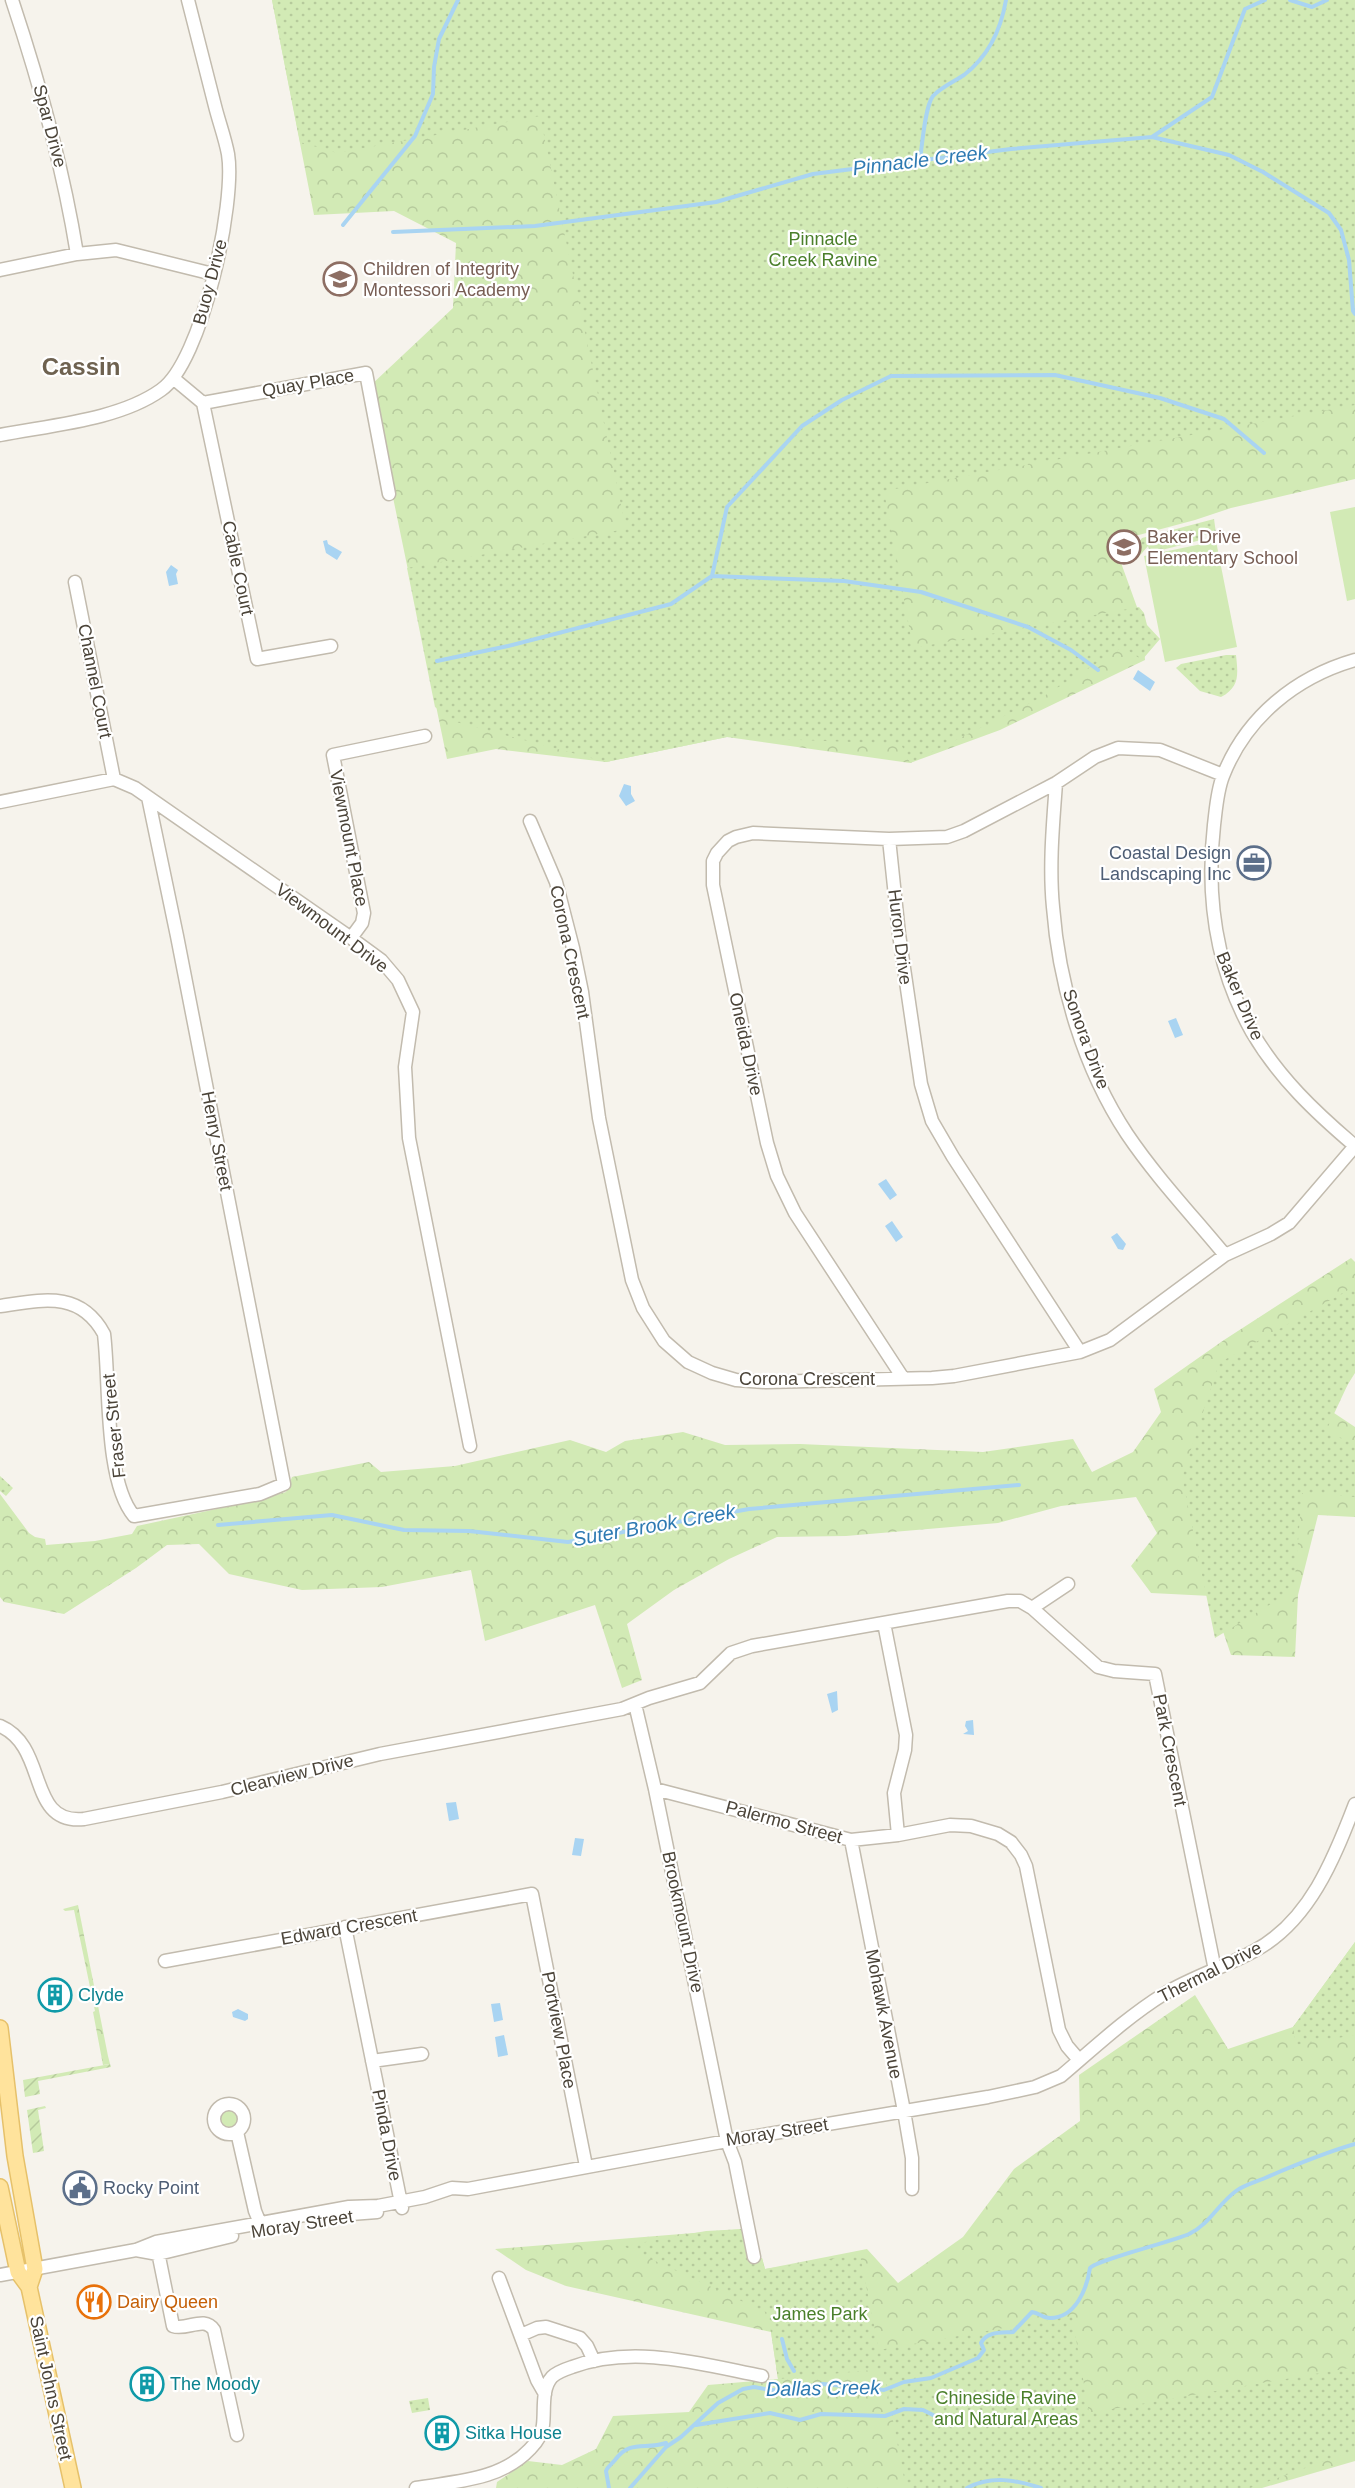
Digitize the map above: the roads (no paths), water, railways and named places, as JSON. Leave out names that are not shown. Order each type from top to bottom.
[{"type":"main road","points":[[0,2028],[15,2156],[35,2269],[29,2287]]},
{"type":"main road","name":"Saint Johns Street","points":[[0,2187],[18,2272],[29,2287],[73,2488]]},
{"type":"street","name":"Spar Drive","points":[[12,0],[40,86],[58,156],[77,254]]},
{"type":"street","name":"Buoy Drive","points":[[0,435],[115,412],[147,399],[163,389],[173,378],[195,336],[213,274],[228,206],[228,156],[188,0]]},
{"type":"street","points":[[0,270],[77,254],[116,250],[213,274]]},
{"type":"street","name":"Quay Place","points":[[203,403],[366,373],[389,494]]},
{"type":"street","points":[[173,378],[203,403]]},
{"type":"street","name":"Cable Court","points":[[203,403],[257,658],[331,646]]},
{"type":"street","name":"Channel Court","points":[[75,582],[114,779]]},
{"type":"street","name":"Baker Drive","points":[[1355,660],[1317,674],[1284,694],[1249,730],[1223,775],[1219,788],[1212,843],[1211,902],[1226,971],[1251,1030],[1274,1066],[1308,1105],[1355,1146]]},
{"type":"street","name":"Viewmount Place","points":[[351,938],[362,923],[364,913],[333,755],[424,736]]},
{"type":"street","points":[[889,839],[947,837],[964,831],[1056,783],[1095,757],[1118,748],[1160,750],[1223,775]]},
{"type":"street","points":[[0,802],[114,779]]},
{"type":"street","name":"Viewmount Drive","points":[[114,779],[135,788],[351,938],[381,960],[398,980],[413,1012],[405,1067],[409,1138],[470,1446]]},
{"type":"street","name":"Sonora Drive","points":[[1056,783],[1051,881],[1054,922],[1067,990],[1083,1043],[1102,1088],[1126,1133],[1225,1255]]},
{"type":"street","name":"Henry Street","points":[[148,797],[284,1484]]},
{"type":"street","name":"Corona Crescent","points":[[530,821],[556,882],[582,992],[599,1118],[632,1280],[653,1325],[664,1341],[688,1362],[724,1377],[766,1383],[954,1376],[1080,1352],[1101,1345],[1118,1336],[1225,1255],[1289,1223],[1355,1146]]},
{"type":"street","name":"Oneida Drive","points":[[889,839],[744,835],[728,841],[721,847],[713,861],[712,885],[767,1143],[777,1176],[795,1213],[903,1378]]},
{"type":"street","name":"Huron Drive","points":[[889,839],[899,934],[921,1084],[932,1121],[1080,1352]]},
{"type":"street","name":"Fraser Street","points":[[0,1306],[59,1300],[87,1311],[99,1323],[105,1334],[112,1437],[121,1496],[134,1516],[260,1494],[284,1484]]},
{"type":"street","points":[[1032,1608],[1068,1584]]},
{"type":"street","name":"Park Crescent","points":[[635,1704],[700,1683],[725,1658],[743,1648],[1014,1600],[1025,1603],[1098,1667],[1114,1671],[1155,1674],[1215,1970]]},
{"type":"street","points":[[885,1623],[906,1735],[905,1750],[894,1793],[898,1835]]},
{"type":"street","name":"Clearview Drive","points":[[0,1726],[11,1732],[28,1751],[51,1809],[60,1817],[76,1820],[222,1792],[380,1754],[622,1709],[635,1704]]},
{"type":"street","name":"Brookmount Drive","points":[[635,1704],[754,2257]]},
{"type":"street","name":"Palermo Street","points":[[655,1789],[851,1840],[958,1825],[992,1831],[1004,1837],[1021,1855],[1029,1879],[1059,2030],[1067,2046],[1079,2060]]},
{"type":"street","name":"Thermal Drive","points":[[1079,2060],[1145,2006],[1178,1986],[1267,1943],[1298,1914],[1328,1866],[1355,1804]]},
{"type":"street","name":"Mohawk Avenue","points":[[851,1840],[904,2111],[912,2158],[912,2189]]},
{"type":"street","name":"Edward Crescent","points":[[165,1961],[532,1894]]},
{"type":"street","name":"Portview Place","points":[[532,1894],[586,2166]]},
{"type":"street","name":"Pinda Drive","points":[[345,1927],[401,2205]]},
{"type":"street","points":[[372,2061],[422,2054]]},
{"type":"street","name":"Moray Street","points":[[0,2275],[157,2248],[354,2206],[401,2205],[452,2188],[468,2189],[727,2140],[1035,2087],[1061,2076],[1079,2060]]},
{"type":"street","points":[[237,2132],[255,2211],[261,2226]]},
{"type":"street","points":[[157,2248],[173,2326],[205,2323],[214,2330],[237,2435]]},
{"type":"street","points":[[500,2278],[537,2380],[545,2394]]},
{"type":"street","points":[[520,2335],[546,2327],[572,2336],[585,2342],[594,2361]]},
{"type":"street","points":[[416,2488],[494,2474],[510,2467],[524,2455],[541,2434],[547,2384],[556,2373],[594,2361],[664,2357],[762,2376]]},
{"type":"water","points":[[327,540],[328,544],[342,552],[337,560],[326,553],[323,541]]},
{"type":"water","points":[[171,565],[178,570],[176,574],[178,584],[169,586],[166,572]]},
{"type":"water","points":[[1138,670],[1155,682],[1150,691],[1133,679]]},
{"type":"water","points":[[624,784],[631,786],[631,794],[635,801],[626,806],[619,796]]},
{"type":"water","points":[[1176,1018],[1183,1035],[1175,1038],[1168,1021]]},
{"type":"water","points":[[886,1179],[897,1195],[890,1200],[878,1184]]},
{"type":"water","points":[[892,1221],[903,1237],[896,1242],[885,1226]]},
{"type":"water","points":[[1117,1233],[1126,1244],[1123,1250],[1118,1249],[1111,1237]]},
{"type":"water","points":[[837,1691],[838,1710],[832,1713],[827,1694]]},
{"type":"water","points":[[973,1720],[974,1735],[963,1734],[968,1731],[965,1726],[966,1721]]},
{"type":"water","points":[[456,1802],[459,1819],[449,1821],[446,1803]]},
{"type":"water","points":[[575,1838],[584,1839],[581,1856],[572,1855]]},
{"type":"water","points":[[500,2003],[503,2020],[494,2022],[491,2004]]},
{"type":"water","points":[[238,2009],[248,2014],[248,2019],[245,2021],[233,2017],[232,2012]]},
{"type":"water","points":[[504,2035],[508,2055],[498,2057],[495,2037]]},
{"type":"waterway","name":"Pinnacle Creek","points":[[343,225],[415,136],[433,94],[434,67],[439,39],[458,0]]},
{"type":"waterway","points":[[920,160],[930,101],[936,93],[973,68],[987,51],[1001,21],[1006,0]]},
{"type":"waterway","points":[[1152,137],[1212,97],[1245,9],[1265,0]]},
{"type":"waterway","points":[[1290,0],[1312,7],[1327,0]]},
{"type":"waterway","name":"Pinnacle Creek","points":[[393,232],[535,226],[716,202],[813,174],[1011,149],[1152,137],[1229,155],[1263,172],[1329,213],[1341,230],[1349,260],[1355,314]]},
{"type":"waterway","points":[[437,661],[508,646],[671,604],[712,576],[727,507],[802,426],[842,400],[891,376],[1055,375],[1160,398],[1224,419],[1264,453]]},
{"type":"waterway","points":[[712,576],[844,581],[921,592],[1028,627],[1071,650],[1098,670]]},
{"type":"waterway","name":"Suter Brook Creek","points":[[218,1525],[332,1515],[404,1530],[469,1531],[568,1542],[749,1509],[1019,1485]]},
{"type":"waterway","name":"Dallas Creek","points":[[630,2488],[666,2447],[681,2437],[718,2403],[743,2389],[754,2387],[771,2390],[790,2389],[823,2384],[884,2390],[904,2382],[931,2378],[978,2358],[984,2350],[981,2343],[987,2336],[1013,2332],[1032,2312],[1050,2318],[1067,2313],[1083,2293],[1090,2268],[1189,2234],[1203,2225],[1229,2196],[1243,2187],[1355,2144]]},
{"type":"waterway","points":[[782,2339],[787,2359],[794,2371]]},
{"type":"waterway","points":[[696,2425],[770,2413],[800,2420],[821,2414],[885,2416],[904,2409],[923,2410],[935,2416]]},
{"type":"waterway","name":"Dallas Creek","points":[[609,2488],[606,2471],[626,2449],[666,2443]]},
{"type":"waterway","points":[[967,2488],[995,2480],[1041,2488]]},
{"type":"place","name":"Children of Integrity Montessori Academy","points":[[340,279]]},
{"type":"place","name":"Baker Drive Elementary School","points":[[1124,547]]},
{"type":"place","name":"Coastal Design Landscaping Inc","points":[[1254,863]]},
{"type":"place","name":"Clyde","points":[[55,1995]]},
{"type":"place","name":"Rocky Point","points":[[80,2188]]},
{"type":"place","name":"Dairy Queen","points":[[94,2302]]},
{"type":"place","name":"The Moody","points":[[147,2384]]},
{"type":"place","name":"Sitka House","points":[[442,2433]]},
{"type":"district","name":"Cassin","points":[[81,366]]},
{"type":"park label","name":"Pinnacle Creek Ravine","points":[[823,249]]},
{"type":"park label","name":"James Park","points":[[820,2314]]},
{"type":"park label","name":"Chineside Ravine and Natural Areas","points":[[1006,2408]]}]
